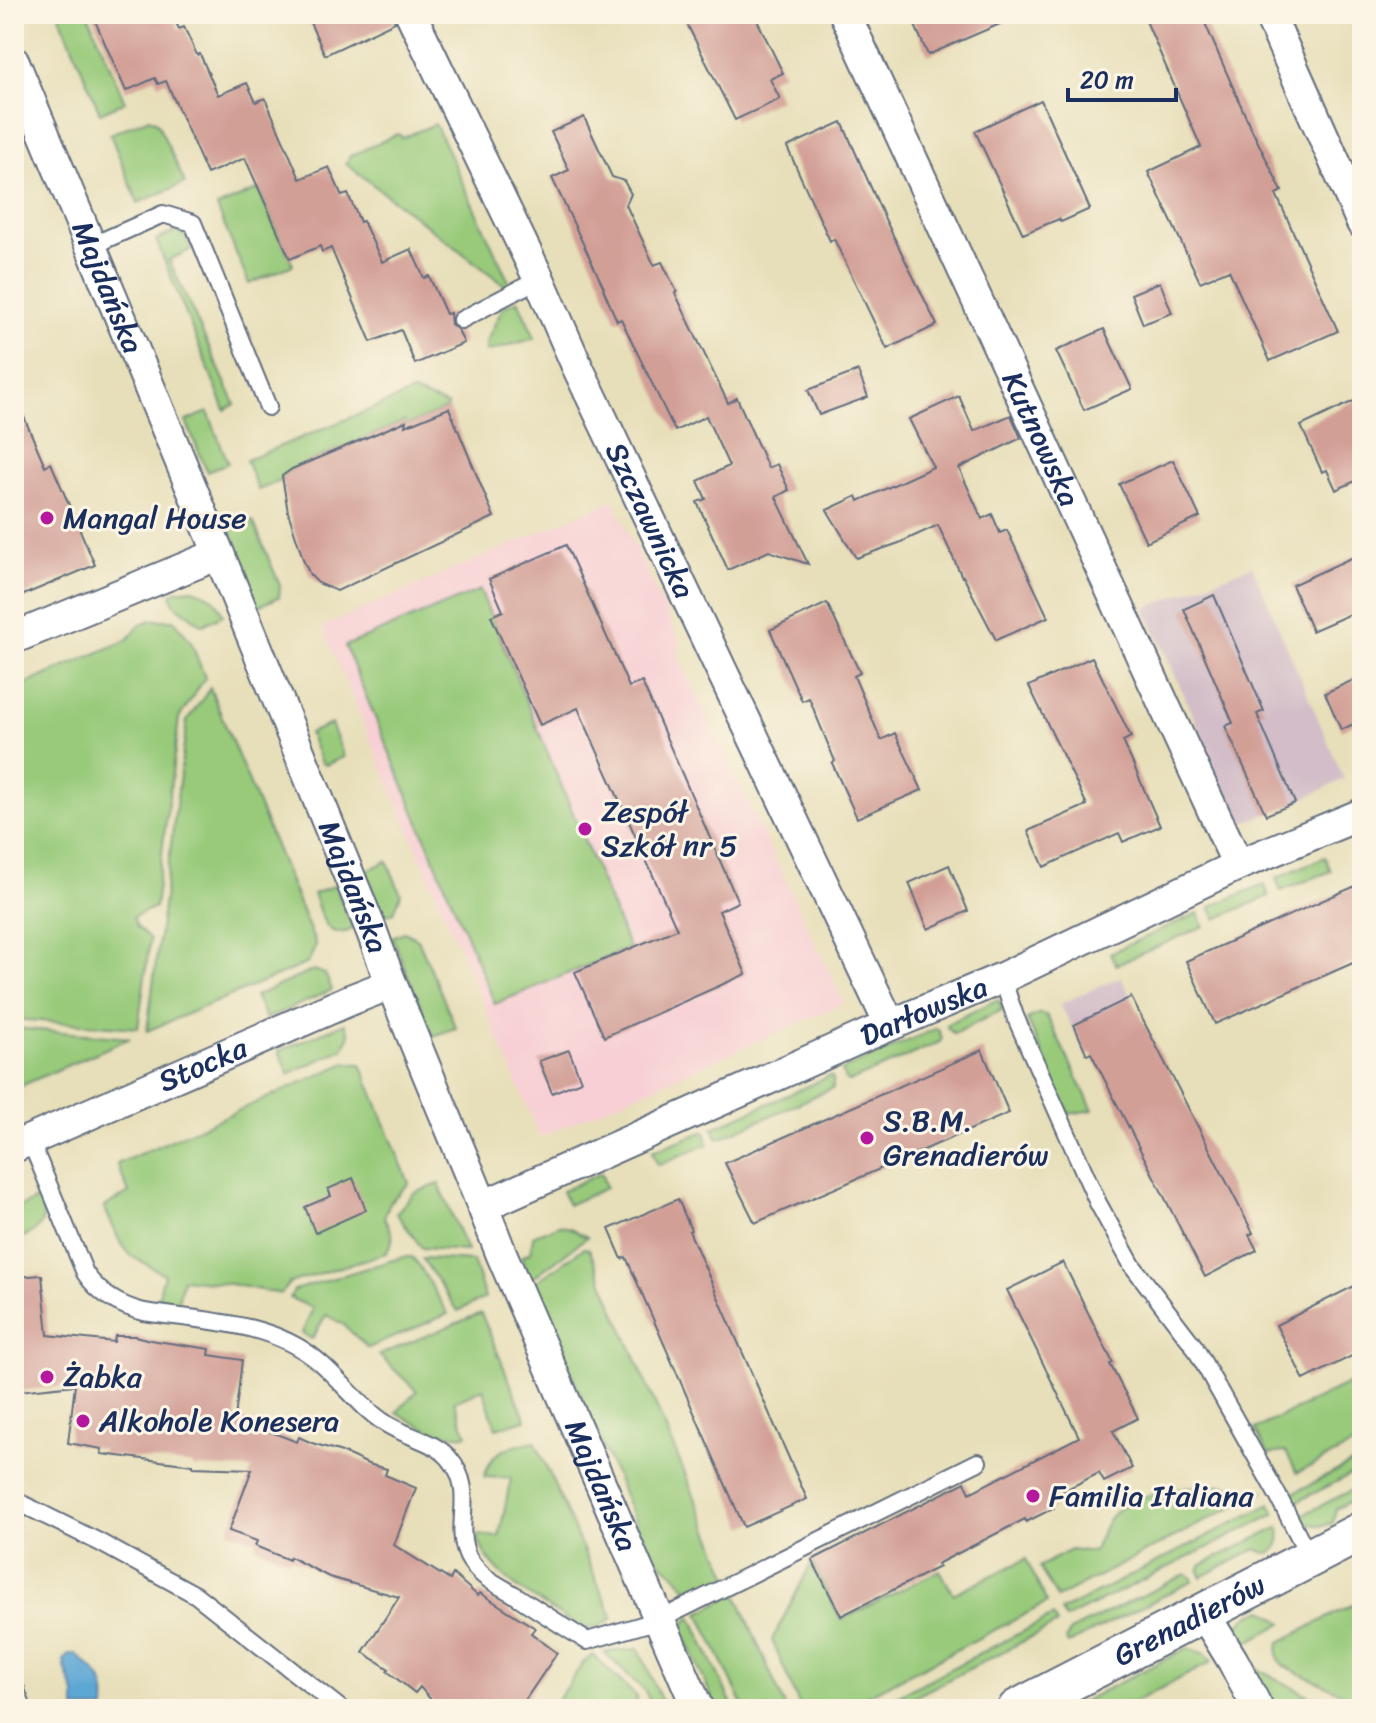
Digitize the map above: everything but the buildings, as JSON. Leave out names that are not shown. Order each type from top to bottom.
[{"type":"street","name":"Szczawnicka","points":[[411,14],[890,1025]]},
{"type":"street","name":"Kutnowska","points":[[845,14],[1238,865]]},
{"type":"street","points":[[1269,14],[1362,223]]},
{"type":"street","name":"Majdańska","points":[[14,62],[219,554],[507,1267],[698,1709]]},
{"type":"street","points":[[14,638],[219,554]]},
{"type":"street","name":"Darłowska","points":[[483,1206],[1002,978],[1238,865],[1362,814]]},
{"type":"street","name":"Stocka","points":[[22,1144],[391,984]]},
{"type":"street","name":"Grenadierów","points":[[1017,1709],[1362,1531]]},
{"type":"street","points":[[1203,1612],[1258,1709]]},
{"type":"lane","points":[[91,246],[163,214],[193,223],[268,407]]},
{"type":"lane","points":[[461,320],[539,279]]},
{"type":"lane","points":[[1002,978],[1015,1016],[1098,1203],[1132,1265],[1194,1346],[1310,1558]]},
{"type":"lane","points":[[22,1144],[94,1286],[127,1308],[247,1327],[277,1337],[319,1361],[385,1423],[448,1457],[460,1473],[464,1488],[462,1531],[468,1557],[482,1575],[587,1641],[659,1620],[978,1462]]},
{"type":"lane","points":[[14,1500],[196,1595],[341,1709]]},
{"type":"lane","points":[[14,1685],[23,1709]]},
{"type":"shaded area","name":"Zespół Szkół nr 5","points":[[613,500],[680,642],[678,656],[844,1003],[540,1137],[322,627]]},
{"type":"shaded area","points":[[1252,566],[1344,779],[1295,803],[1235,826],[1196,738],[1202,735],[1145,608]]},
{"type":"shaded area","points":[[1121,977],[1146,1027],[1087,1055],[1060,1004]]},
{"type":"green space","points":[[59,14],[88,14],[125,102],[100,113]]},
{"type":"green space","points":[[149,118],[157,122],[185,183],[138,203],[110,134]]},
{"type":"green space","points":[[435,124],[510,284],[506,286],[346,164],[350,156],[397,134],[402,138]]},
{"type":"green space","points":[[259,189],[293,265],[249,284],[217,207]]},
{"type":"green space","points":[[176,231],[184,235],[192,249],[169,260],[235,404],[225,410],[156,240]]},
{"type":"green space","points":[[518,300],[535,338],[486,352],[486,342],[503,307]]},
{"type":"green space","points":[[413,392],[447,405],[446,409],[405,426],[405,421],[292,469],[283,480],[258,490],[246,460]]},
{"type":"green space","points":[[208,412],[228,463],[207,472],[186,421]]},
{"type":"green space","points":[[253,521],[280,586],[279,597],[256,607],[247,571],[231,532],[233,528]]},
{"type":"green space","points":[[192,589],[212,597],[223,615],[203,625],[174,604],[171,594]]},
{"type":"green space","points":[[480,590],[629,948],[495,1004],[345,646]]},
{"type":"green space","points":[[151,620],[174,620],[191,642],[205,678],[179,718],[155,907],[133,917],[137,927],[150,939],[138,1028],[14,1019],[14,689],[127,640],[140,625]]},
{"type":"green space","points":[[210,688],[316,945],[308,963],[147,1031],[187,721]]},
{"type":"green space","points":[[331,724],[344,757],[326,765],[321,763],[309,733]]},
{"type":"green space","points":[[1325,857],[1331,871],[1281,891],[1276,878]]},
{"type":"green space","points":[[387,861],[401,894],[394,912],[384,916],[366,871]]},
{"type":"green space","points":[[1264,884],[1269,896],[1216,919],[1210,907]]},
{"type":"green space","points":[[335,885],[353,929],[344,932],[330,929],[313,894]]},
{"type":"green space","points":[[1198,913],[1204,926],[1116,965],[1110,953]]},
{"type":"green space","points":[[404,932],[418,939],[456,1028],[433,1036],[392,937]]},
{"type":"green space","points":[[314,970],[325,974],[332,990],[266,1019],[255,996]]},
{"type":"green space","points":[[996,1000],[1000,1002],[1002,1010],[954,1034],[947,1027],[947,1024]]},
{"type":"green space","points":[[1040,1013],[1047,1016],[1093,1110],[1069,1114],[1027,1019]]},
{"type":"green space","points":[[345,1023],[350,1035],[343,1049],[289,1074],[279,1051]]},
{"type":"green space","points":[[14,1028],[130,1038],[14,1089]]},
{"type":"green space","points":[[935,1029],[942,1038],[940,1042],[849,1082],[845,1080],[842,1070]]},
{"type":"green space","points":[[346,1063],[361,1064],[409,1183],[390,1202],[384,1218],[392,1235],[386,1253],[289,1283],[281,1294],[183,1279],[177,1306],[157,1303],[164,1274],[131,1256],[120,1242],[104,1207],[129,1193],[117,1164]]},
{"type":"green space","points":[[830,1076],[833,1078],[833,1088],[718,1139],[713,1128]]},
{"type":"green space","points":[[705,1131],[708,1144],[658,1165],[652,1151]]},
{"type":"green space","points":[[601,1173],[606,1188],[568,1205],[562,1191]]},
{"type":"green space","points":[[439,1184],[467,1251],[422,1248],[396,1213],[414,1193]]},
{"type":"green space","points":[[41,1197],[44,1214],[40,1226],[14,1239],[14,1210]]},
{"type":"green space","points":[[559,1225],[587,1237],[531,1279],[521,1257],[531,1252],[533,1236]]},
{"type":"green space","points":[[584,1248],[589,1249],[729,1577],[692,1595],[675,1574],[649,1553],[533,1284]]},
{"type":"green space","points":[[403,1257],[412,1257],[419,1265],[448,1314],[368,1348],[344,1325],[326,1315],[312,1339],[302,1333],[313,1308],[290,1298],[294,1290]]},
{"type":"green space","points":[[422,1258],[473,1261],[485,1298],[458,1311]]},
{"type":"green space","points":[[481,1313],[526,1420],[496,1428],[483,1389],[454,1401],[467,1435],[430,1430],[397,1412],[417,1391],[379,1355]]},
{"type":"green space","points":[[1362,1377],[1362,1441],[1297,1473],[1286,1452],[1267,1454],[1255,1429]]},
{"type":"green space","points":[[535,1441],[613,1618],[597,1627],[579,1627],[519,1588],[493,1564],[477,1535],[499,1537],[511,1478],[484,1477],[492,1460],[503,1450]]},
{"type":"green space","points":[[1362,1458],[1362,1469],[1293,1504],[1288,1496]]},
{"type":"green space","points":[[1223,1485],[1263,1491],[1057,1598],[1039,1567],[1072,1549],[1093,1552],[1110,1517],[1135,1500],[1181,1489]]},
{"type":"green space","points":[[1362,1485],[1362,1495],[1336,1509],[1333,1523],[1309,1526],[1298,1517]]},
{"type":"green space","points":[[1270,1504],[1275,1514],[1065,1619],[1061,1611]]},
{"type":"green space","points":[[1279,1527],[1280,1541],[1272,1553],[1256,1549],[1202,1577],[1199,1571],[1201,1565]]},
{"type":"green space","points":[[1026,1559],[1047,1603],[841,1709],[801,1709],[772,1640],[812,1562],[841,1620],[940,1570],[953,1594]]},
{"type":"green space","points":[[1186,1574],[1193,1581],[1068,1644],[1066,1640],[1070,1631]]},
{"type":"green space","points":[[736,1593],[786,1709],[745,1709],[699,1613]]},
{"type":"green space","points":[[1362,1600],[1362,1697],[1354,1699],[1281,1663],[1278,1655],[1280,1642]]},
{"type":"green space","points":[[1264,1610],[1283,1623],[1239,1647],[1234,1635],[1239,1625],[1249,1616]]},
{"type":"green space","points":[[691,1616],[734,1709],[717,1709],[681,1628]]},
{"type":"green space","points":[[1053,1616],[1057,1624],[891,1709],[872,1709]]},
{"type":"green space","points":[[1187,1648],[1206,1654],[1212,1662],[1121,1709],[1068,1709]]},
{"type":"green space","points":[[639,1649],[665,1709],[654,1709],[645,1691],[604,1652]]},
{"type":"green space","points":[[593,1655],[637,1697],[636,1702],[631,1707],[551,1709],[583,1663]]},
{"type":"green space","points":[[1242,1661],[1335,1709],[1270,1709]]},
{"type":"water","points":[[69,1654],[76,1654],[100,1677],[105,1690],[105,1709],[75,1709],[75,1694],[64,1660]]},
{"type":"place","name":"Mangal House","points":[[47,518]]},
{"type":"place","name":"Zespół Szkół nr 5","points":[[585,829]]},
{"type":"place","name":"S.B.M. Grenadierów","points":[[867,1138]]},
{"type":"place","name":"Żabka","points":[[47,1377]]},
{"type":"place","name":"Alkohole Konesera","points":[[83,1421]]},
{"type":"place","name":"Familia Italiana","points":[[1033,1496]]}]
